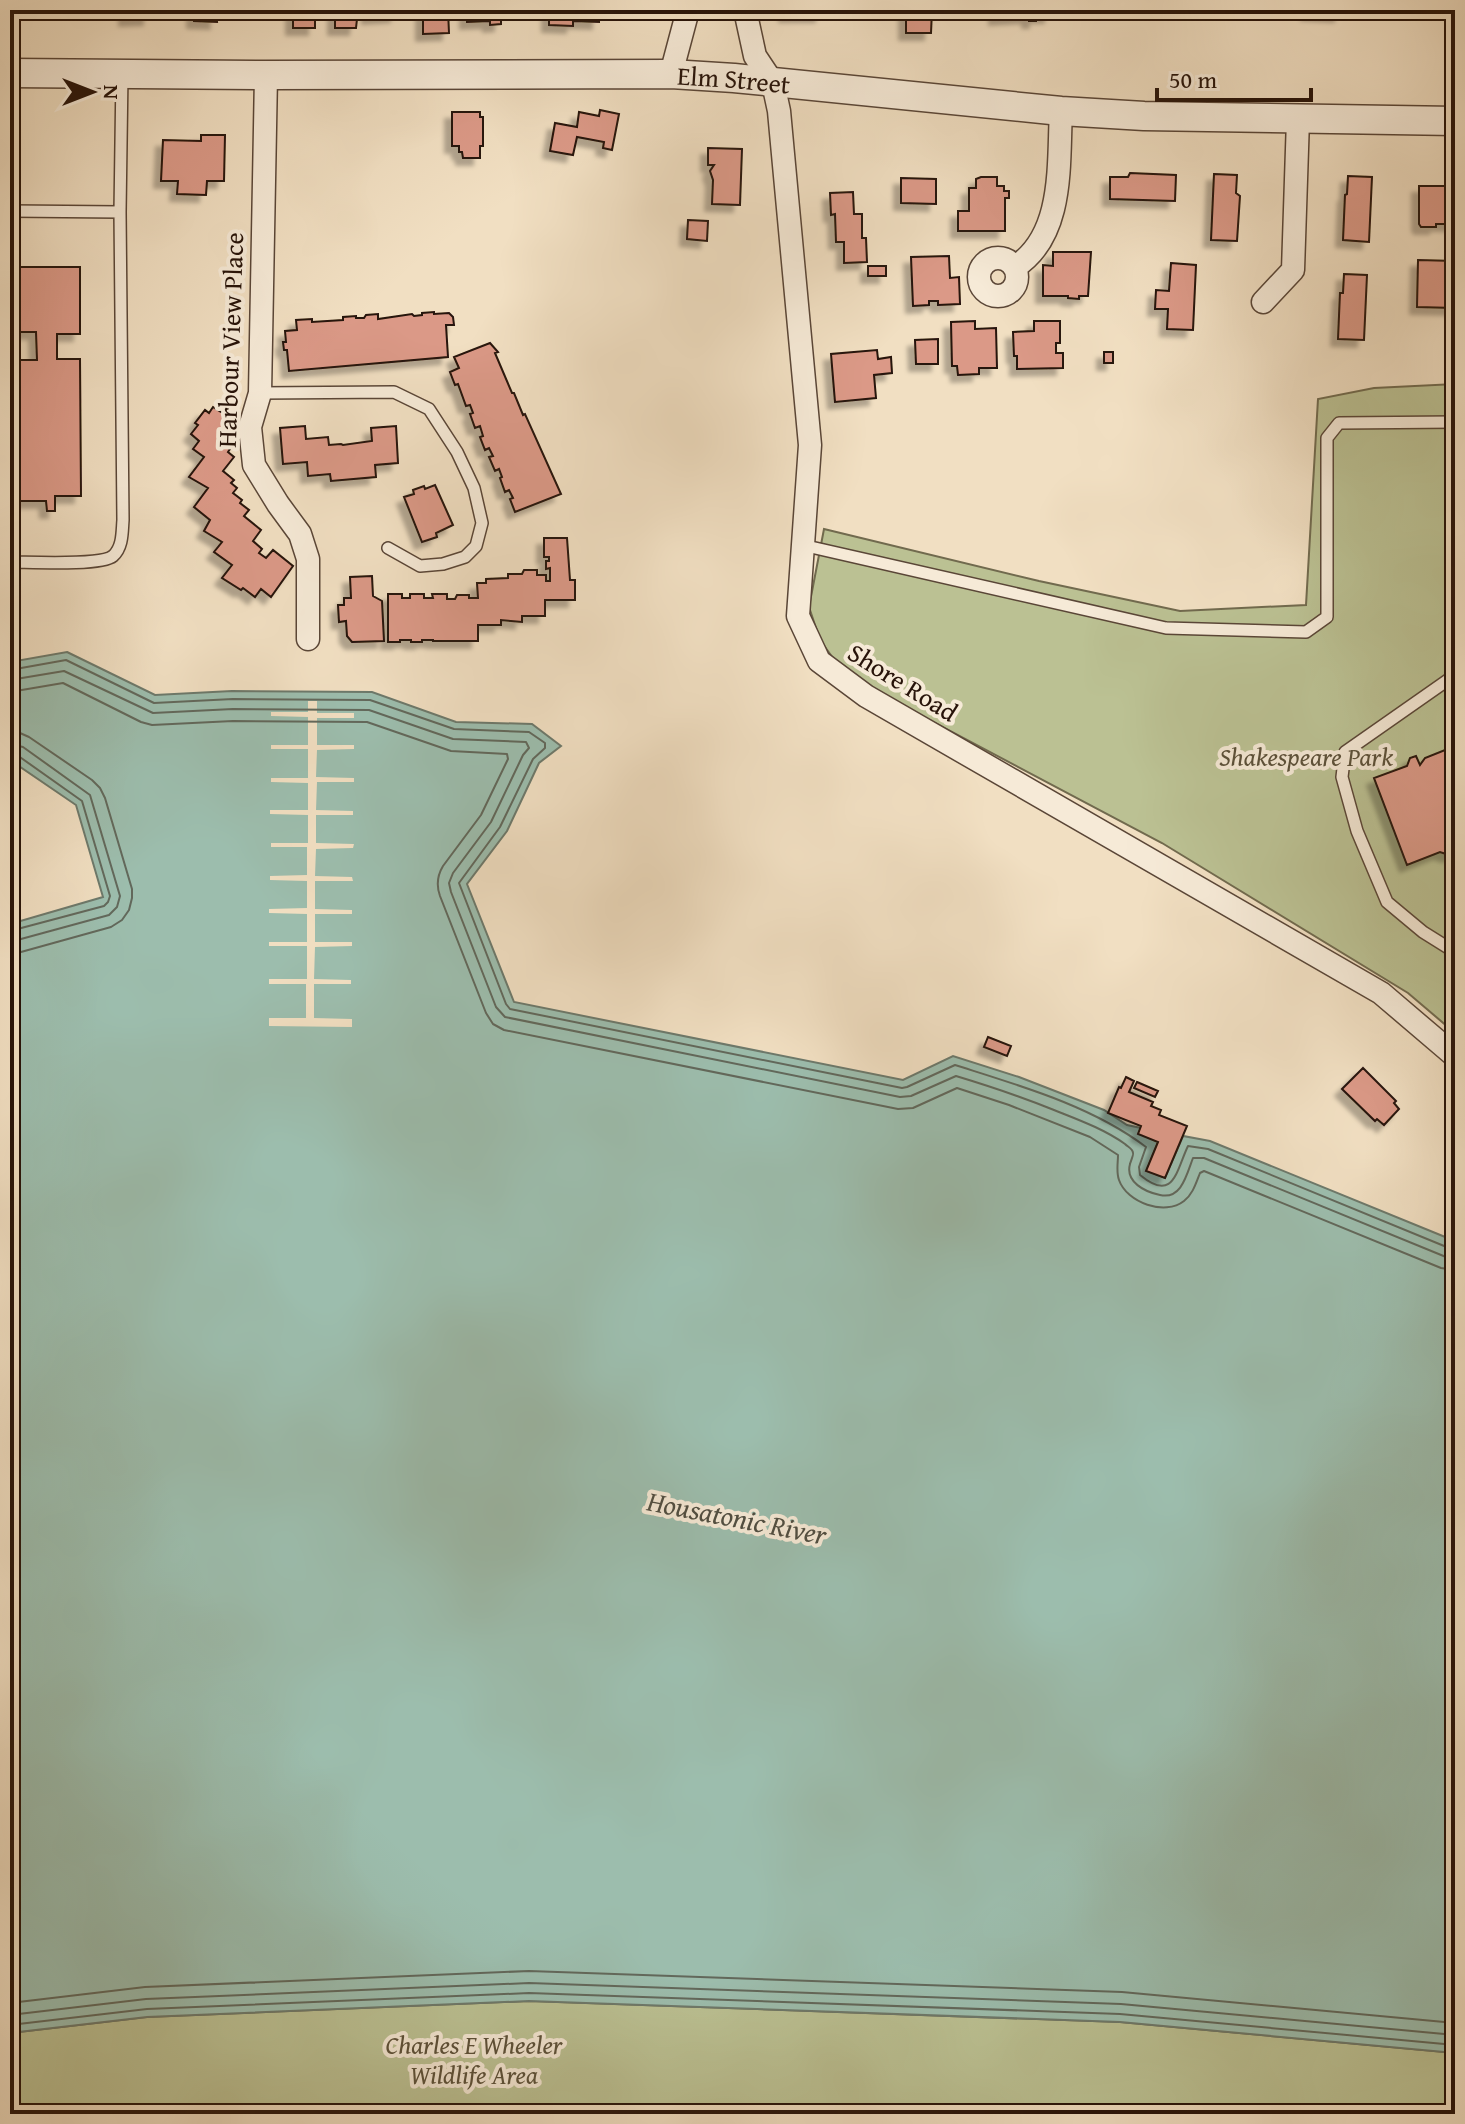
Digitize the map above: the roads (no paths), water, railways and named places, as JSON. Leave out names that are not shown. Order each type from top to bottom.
[{"type":"street","points":[[671,74],[688,10]]},
{"type":"street","name":"Shore Road","points":[[745,10],[755,56],[773,83],[779,111],[810,445],[798,616],[819,661],[866,696],[1381,993],[1455,1056]]},
{"type":"street","name":"Elm Street","points":[[10,73],[671,74],[1144,116],[1455,121]]},
{"type":"street","name":"Harbour View Place","points":[[266,75],[260,393],[250,427],[254,465],[300,534],[308,559],[308,639]]},
{"type":"street","points":[[1015,267],[1033,252],[1046,233],[1057,179],[1061,111]]},
{"type":"street","points":[[1263,302],[1293,270],[1298,119]]},
{"type":"lane","points":[[10,562],[93,562],[111,558],[120,547],[123,520],[122,73]]},
{"type":"lane","points":[[10,211],[120,212]]},
{"type":"lane","points":[[260,393],[394,392],[429,409],[457,452],[474,488],[482,523],[476,546],[465,557],[443,564],[420,566],[388,548]]},
{"type":"lane","points":[[802,545],[1166,628],[1306,632],[1327,617],[1327,438],[1339,423],[1455,422]]},
{"type":"lane","points":[[1455,675],[1345,752],[1342,777],[1357,831],[1387,902],[1423,932],[1455,952]]},
{"type":"water","name":"Housatonic River","points":[[67,652],[155,695],[232,691],[372,692],[456,722],[532,724],[561,746],[539,763],[507,831],[467,884],[514,1002],[903,1080],[953,1056],[1019,1077],[1104,1110],[1127,1125],[1141,1128],[1158,1142],[1147,1170],[1165,1178],[1183,1136],[1210,1141],[1455,1241],[1455,2053],[1120,2022],[529,2001],[147,2017],[10,2033],[10,924],[103,897],[76,805],[10,760],[10,662]]},
{"type":"park label","name":"Shakespeare Park","points":[[1306,756]]},
{"type":"park label","name":"Charles E Wheeler Wildlife Area","points":[[474,2059]]}]
